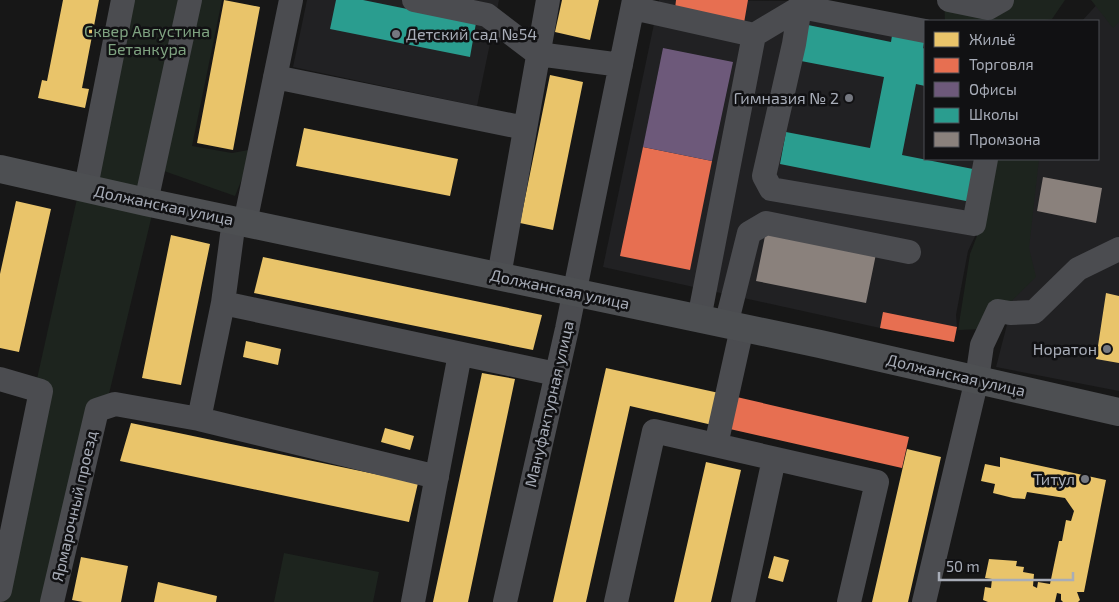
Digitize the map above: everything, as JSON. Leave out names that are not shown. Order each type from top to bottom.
[{"type":"main road","name":"Должанская улица","points":[[0,169],[146,202],[830,346],[1119,412]]},
{"type":"street","points":[[86,188],[123,0]]},
{"type":"street","points":[[146,202],[190,0]]},
{"type":"street","points":[[291,0],[275,77],[240,222],[199,419],[437,478]]},
{"type":"street","points":[[414,0],[487,15],[538,54],[621,65]]},
{"type":"street","points":[[499,276],[548,0]]},
{"type":"street","points":[[949,0],[988,8],[1002,0]]},
{"type":"street","points":[[801,3],[764,176],[771,189],[974,224],[986,160]]},
{"type":"street","points":[[699,319],[754,35],[801,3],[924,31]]},
{"type":"street","points":[[634,4],[754,35]]},
{"type":"street","name":"Мануфактурная улица","points":[[505,602],[574,292],[634,4]]},
{"type":"street","points":[[275,77],[525,128]]},
{"type":"street","points":[[716,445],[749,233],[766,223],[909,252]]},
{"type":"street","points":[[924,602],[976,379],[982,345],[998,312],[1034,312],[1078,269],[1119,249]]},
{"type":"street","points":[[223,303],[556,374]]},
{"type":"street","points":[[413,602],[460,354]]},
{"type":"street","points":[[0,379],[41,391],[0,590]]},
{"type":"street","name":"Ярмарочный проезд","points":[[52,602],[97,410],[115,404],[199,419]]},
{"type":"street","points":[[616,602],[654,431],[877,482],[850,602]]},
{"type":"street","points":[[743,602],[774,459]]},
{"type":"shaded area","name":"Детский сад №54","points":[[307,0],[499,0],[477,106],[293,67]]},
{"type":"shaded area","points":[[659,0],[811,1],[924,25],[924,160],[992,160],[978,230],[968,251],[956,315],[957,327],[954,342],[880,328],[603,267]]},
{"type":"shaded area","points":[[1101,0],[1119,0],[1119,391],[996,367],[1010,313],[1037,160],[1099,160],[1099,20],[1083,20]]},
{"type":"green space","name":"Сквер Августина Бетанкура","points":[[115,0],[195,0],[157,172],[151,219],[59,602],[0,602],[0,546],[78,194]]},
{"type":"green space","points":[[198,0],[222,0],[192,146],[232,153],[254,149],[235,196],[164,171]]},
{"type":"green space","points":[[944,0],[1065,0],[1052,19],[945,20]]},
{"type":"green space","points":[[1091,0],[1119,0],[1119,22],[1113,28]]},
{"type":"green space","points":[[992,160],[1039,160],[1029,248],[1036,277],[983,329],[958,330],[970,254],[987,210]]},
{"type":"green space","points":[[284,553],[379,572],[373,602],[274,602]]},
{"type":"building: Жильё","points":[[63,0],[99,0],[82,88],[89,89],[85,108],[38,98],[42,80],[47,81]]},
{"type":"building: Жильё","points":[[224,0],[260,7],[233,150],[197,143]]},
{"type":"building: Жильё","points":[[562,0],[599,0],[590,40],[555,32]]},
{"type":"building: Жильё","points":[[550,75],[583,82],[553,230],[520,223]]},
{"type":"building: Жильё","points":[[304,128],[458,159],[450,196],[296,166]]},
{"type":"building: Жильё","points":[[16,201],[51,209],[19,352],[0,348],[0,274]]},
{"type":"building: Жильё","points":[[171,235],[210,244],[181,385],[142,378]]},
{"type":"building: Жильё","points":[[263,257],[542,315],[533,350],[254,293]]},
{"type":"building: Жильё","points":[[1106,293],[1119,296],[1119,363],[1096,359]]},
{"type":"building: Жильё","points":[[246,341],[281,349],[278,365],[243,357]]},
{"type":"building: Жильё","points":[[606,368],[728,395],[721,427],[630,406],[586,602],[553,602]]},
{"type":"building: Жильё","points":[[482,373],[515,379],[468,602],[433,602]]},
{"type":"building: Жильё","points":[[131,423],[418,483],[409,522],[120,461]]},
{"type":"building: Жильё","points":[[385,428],[414,436],[410,450],[381,442]]},
{"type":"building: Жильё","points":[[907,449],[941,457],[908,602],[872,602]]},
{"type":"building: Жильё","points":[[1000,457],[1106,480],[1084,592],[1077,592],[1080,600],[1078,602],[1063,602],[1061,594],[1057,593],[1055,602],[988,602],[983,600],[985,587],[991,588],[992,579],[985,578],[989,559],[1017,561],[1016,566],[1024,567],[1023,572],[1034,574],[1033,586],[1037,588],[1038,582],[1050,584],[1059,541],[1062,541],[1066,520],[1071,521],[1074,511],[1065,498],[1027,492],[1025,499],[993,493],[995,484],[981,481],[985,464],[1000,467]]},
{"type":"building: Жильё","points":[[706,462],[741,470],[711,602],[674,602]]},
{"type":"building: Жильё","points":[[774,556],[789,560],[783,582],[768,578]]},
{"type":"building: Жильё","points":[[81,557],[128,566],[121,602],[83,602],[72,600]]},
{"type":"building: Жильё","points":[[158,582],[217,596],[216,602],[154,602]]},
{"type":"building: Торговля","points":[[676,0],[748,0],[744,23],[675,9]]},
{"type":"building: Торговля","points":[[643,147],[712,161],[690,270],[620,256]]},
{"type":"building: Торговля","points":[[883,312],[957,327],[954,342],[880,328]]},
{"type":"building: Торговля","points":[[728,395],[909,437],[902,468],[721,427]]},
{"type":"building: Офисы","points":[[663,48],[733,62],[712,161],[643,147]]},
{"type":"building: Школы","points":[[336,0],[363,0],[476,23],[470,57],[330,29]]},
{"type":"building: Школы","points":[[808,25],[891,42],[893,29],[924,38],[924,86],[916,84],[902,155],[978,170],[971,202],[780,164],[786,132],[870,148],[884,77],[801,61]]},
{"type":"building: Промзона","points":[[1043,177],[1102,188],[1096,223],[1037,211]]},
{"type":"building: Промзона","points":[[766,231],[876,254],[866,303],[756,281]]},
{"type":"place","name":"Детский сад №54","points":[[396,34]]},
{"type":"place","name":"Гимназия № 2","points":[[849,98]]},
{"type":"place","name":"Норатон","points":[[1107,349]]},
{"type":"place","name":"Титул","points":[[1085,479]]}]
